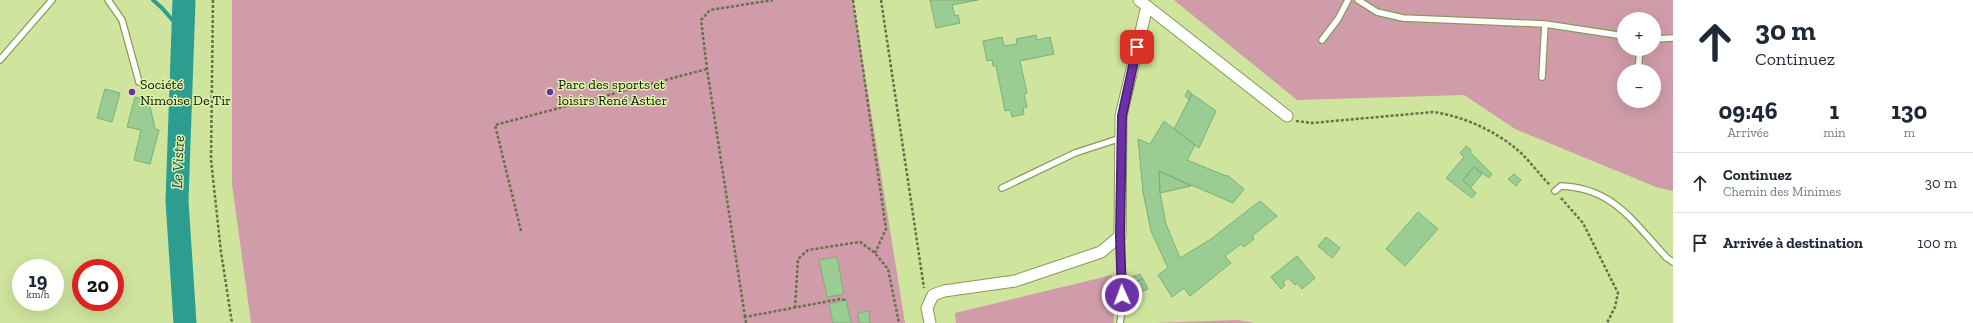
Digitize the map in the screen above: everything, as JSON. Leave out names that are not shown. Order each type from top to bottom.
[{"type":"street","points":[[930,323],[927,308],[932,295],[944,291],[1015,280],[1101,252],[1120,236],[1122,116],[1143,3],[1287,116]]},
{"type":"lane","points":[[0,60],[52,0]]},
{"type":"lane","points":[[108,0],[122,20],[139,82]]},
{"type":"lane","points":[[1322,40],[1338,19],[1348,0]]},
{"type":"lane","points":[[1358,0],[1377,12],[1403,18],[1545,24],[1617,35]]},
{"type":"lane","points":[[1542,77],[1545,24]]},
{"type":"lane","points":[[1661,39],[1673,38]]},
{"type":"lane","points":[[1002,188],[1075,153],[1121,138]]},
{"type":"lane","points":[[1555,191],[1561,186],[1578,186],[1599,193],[1620,207],[1666,258],[1673,262]]},
{"type":"lane","points":[[1120,236],[1122,310],[1120,323]]},
{"type":"path","points":[[213,0],[211,160],[221,252],[232,323]]},
{"type":"path","points":[[746,323],[707,69],[701,20],[710,10],[773,0]]},
{"type":"path","points":[[853,0],[886,229],[875,253]]},
{"type":"path","points":[[881,0],[927,308]]},
{"type":"path","points":[[521,231],[495,125],[707,69]]},
{"type":"path","points":[[1287,116],[1298,122],[1312,123],[1433,112],[1451,115],[1474,124],[1514,147],[1583,223],[1618,293],[1615,307],[1607,323]]},
{"type":"path","points":[[795,308],[798,259],[808,250],[860,242],[875,253],[888,269],[899,323]]},
{"type":"path","points":[[745,317],[840,299],[846,300]]},
{"type":"shaded area","name":"Parc des sports et loisirs René Astier","points":[[232,0],[853,0],[905,323],[251,323],[232,184]]},
{"type":"shaded area","points":[[1174,0],[1673,0],[1673,191],[1656,187],[1515,129],[1464,95],[1297,100]]},
{"type":"shaded area","points":[[1112,275],[1114,323],[956,323],[955,313]]},
{"type":"shaded area","points":[[1237,320],[1255,323],[1154,323]]},
{"type":"building","points":[[930,0],[978,0],[952,5],[955,16],[958,15],[960,23],[936,28]]},
{"type":"building","points":[[1036,35],[1037,40],[1050,37],[1054,54],[1020,61],[1027,93],[1024,94],[1027,107],[1023,108],[1024,114],[1012,117],[1010,110],[1005,111],[996,66],[993,66],[992,60],[987,61],[983,41],[1002,37],[1004,46],[1017,44],[1016,39]]},
{"type":"building","points":[[105,89],[120,93],[112,122],[97,118]]},
{"type":"building","points":[[1188,90],[1192,94],[1189,100],[1185,96]]},
{"type":"building","points":[[1192,94],[1216,111],[1199,148],[1174,129]]},
{"type":"building","points":[[135,97],[149,101],[155,129],[159,130],[150,164],[134,160],[141,130],[127,127]]},
{"type":"building","points":[[1164,121],[1195,145],[1187,160],[1226,176],[1227,175],[1244,189],[1233,203],[1159,171],[1160,193],[1166,224],[1180,258],[1211,239],[1260,201],[1277,216],[1252,236],[1254,239],[1244,247],[1241,244],[1225,256],[1231,263],[1190,296],[1184,288],[1172,297],[1158,275],[1168,268],[1151,231],[1143,192],[1138,139],[1150,144]]},
{"type":"building","points":[[1466,146],[1492,174],[1489,178],[1474,167],[1463,180],[1476,193],[1472,198],[1446,178],[1464,157],[1460,153]]},
{"type":"building","points":[[1474,167],[1482,174],[1471,187],[1463,180]]},
{"type":"building","points":[[1159,171],[1191,186],[1160,193]]},
{"type":"building","points":[[1514,174],[1521,180],[1516,186],[1508,179]]},
{"type":"building","points":[[1418,212],[1438,229],[1405,266],[1386,249]]},
{"type":"building","points":[[1326,237],[1340,248],[1332,258],[1318,246]]},
{"type":"building","points":[[1297,256],[1315,278],[1302,289],[1297,283],[1295,285],[1288,278],[1283,282],[1285,285],[1281,289],[1271,277]]},
{"type":"building","points":[[837,257],[844,294],[827,297],[819,260]]},
{"type":"building","points":[[1140,274],[1143,279],[1131,283],[1129,278]]},
{"type":"building","points":[[1143,279],[1148,289],[1136,294],[1131,283]]},
{"type":"building","points":[[846,300],[851,323],[833,323],[829,304]]},
{"type":"building","points":[[869,311],[870,323],[859,323],[858,313]]},
{"type":"waterway","points":[[153,0],[183,32]]},
{"type":"waterway","name":"Le Vistre","points":[[184,0],[177,201],[185,323]]},
{"type":"place","name":"Société Nimoise De Tir","points":[[132,92]]},
{"type":"place","name":"Parc des sports et loisirs René Astier","points":[[550,92]]},
{"type":"route","points":[[1122,295],[1120,236],[1122,116],[1137,47]]}]
